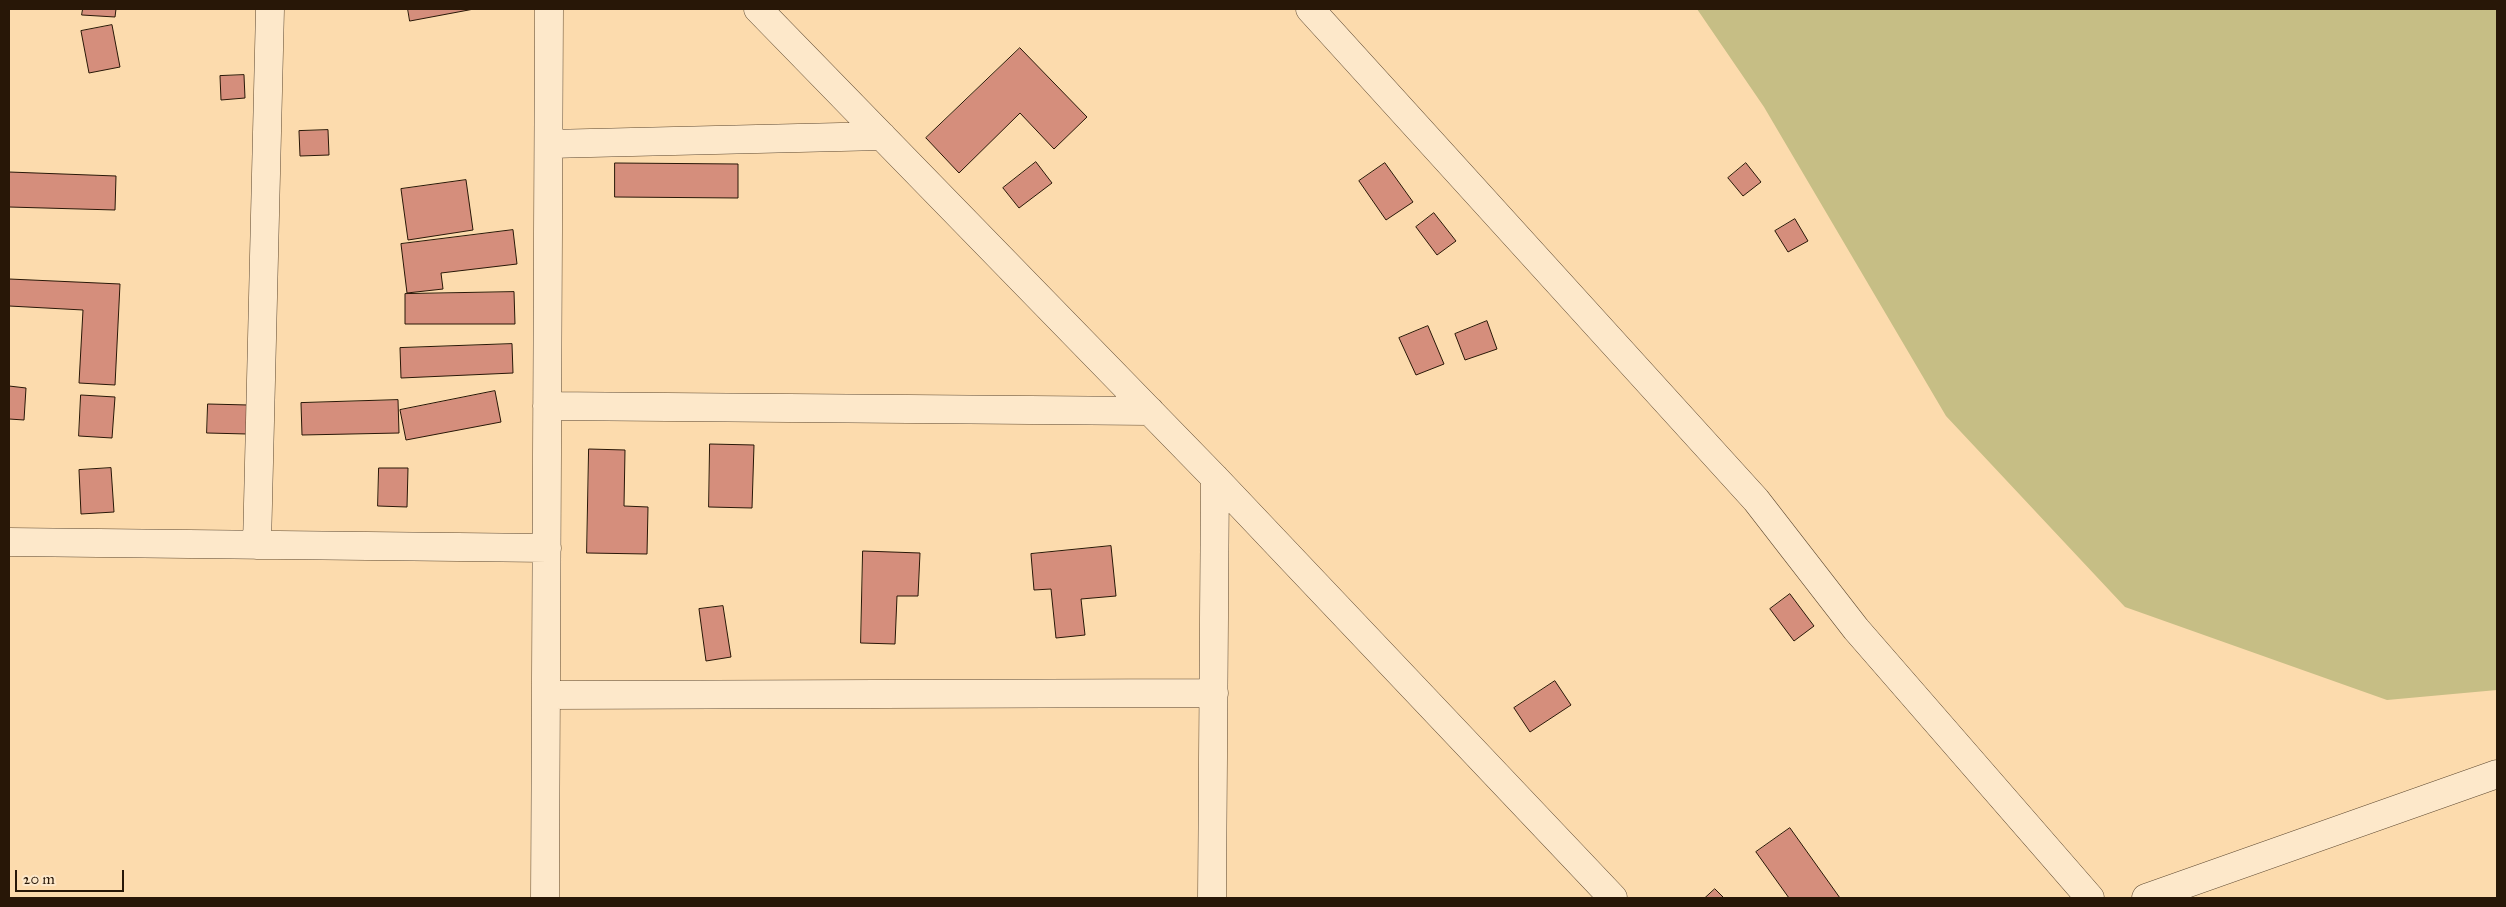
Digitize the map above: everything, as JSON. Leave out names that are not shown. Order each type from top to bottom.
[{"type":"street","points":[[258,545],[270,9]]},
{"type":"street","points":[[545,898],[549,9]]},
{"type":"street","points":[[758,9],[1215,478],[1613,898]]},
{"type":"street","points":[[1310,9],[1756,500],[1856,629],[2090,898]]},
{"type":"street","points":[[548,144],[882,136]]},
{"type":"street","points":[[547,406],[1150,411]]},
{"type":"street","points":[[1212,898],[1215,478]]},
{"type":"street","points":[[9,542],[546,548]]},
{"type":"street","points":[[546,695],[1214,693]]},
{"type":"street","points":[[2146,898],[2497,774]]},
{"type":"shaded area","points":[[1697,9],[2497,9],[2497,690],[2387,700],[2125,607],[1946,416],[1764,107]]},
{"type":"building","points":[[83,9],[116,9],[115,17],[82,15]]},
{"type":"building","points":[[408,9],[474,9],[410,21]]},
{"type":"building","points":[[112,25],[120,67],[89,73],[81,31]]},
{"type":"building","points":[[1020,48],[1087,117],[1054,149],[1020,113],[959,173],[926,138]]},
{"type":"building","points":[[244,75],[245,98],[221,100],[220,76]]},
{"type":"building","points":[[328,130],[329,155],[300,156],[299,131]]},
{"type":"building","points":[[1036,162],[1052,183],[1019,208],[1003,188]]},
{"type":"building","points":[[615,163],[738,164],[738,198],[615,197]]},
{"type":"building","points":[[1385,163],[1413,202],[1386,220],[1359,181]]},
{"type":"building","points":[[1746,163],[1761,182],[1743,196],[1728,178]]},
{"type":"building","points":[[9,172],[116,176],[115,210],[9,207]]},
{"type":"building","points":[[466,180],[473,230],[408,240],[401,189]]},
{"type":"building","points":[[1434,213],[1456,241],[1437,255],[1416,227]]},
{"type":"building","points":[[1795,219],[1808,241],[1788,252],[1775,231]]},
{"type":"building","points":[[513,230],[517,264],[441,273],[443,289],[407,293],[401,244]]},
{"type":"building","points":[[9,279],[120,284],[115,385],[79,383],[83,310],[9,306]]},
{"type":"building","points":[[514,292],[515,324],[405,324],[405,294]]},
{"type":"building","points":[[1487,321],[1497,349],[1465,360],[1455,334]]},
{"type":"building","points":[[1428,326],[1444,364],[1416,375],[1399,338]]},
{"type":"building","points":[[512,344],[513,373],[401,378],[400,348]]},
{"type":"building","points":[[9,386],[26,388],[24,420],[9,419]]},
{"type":"building","points":[[495,391],[501,422],[406,440],[400,410]]},
{"type":"building","points":[[81,395],[115,397],[112,438],[79,436]]},
{"type":"building","points":[[398,400],[399,433],[302,435],[301,403]]},
{"type":"building","points":[[208,404],[248,405],[247,434],[207,433]]},
{"type":"building","points":[[710,444],[754,445],[752,508],[709,507]]},
{"type":"building","points":[[589,449],[625,450],[624,506],[648,507],[647,554],[587,553]]},
{"type":"building","points":[[111,468],[114,512],[81,514],[79,470]]},
{"type":"building","points":[[379,468],[408,468],[407,507],[378,506]]},
{"type":"building","points":[[1111,546],[1116,596],[1081,599],[1085,635],[1056,638],[1051,589],[1034,590],[1031,554]]},
{"type":"building","points":[[863,551],[920,553],[918,596],[897,596],[895,644],[861,643]]},
{"type":"building","points":[[1790,594],[1814,626],[1794,641],[1770,609]]},
{"type":"building","points":[[723,606],[731,657],[706,661],[699,609]]},
{"type":"building","points":[[1555,681],[1571,705],[1530,732],[1514,708]]},
{"type":"building","points":[[1790,828],[1840,898],[1789,898],[1756,852]]},
{"type":"building","points":[[1715,889],[1724,898],[1705,898]]}]
